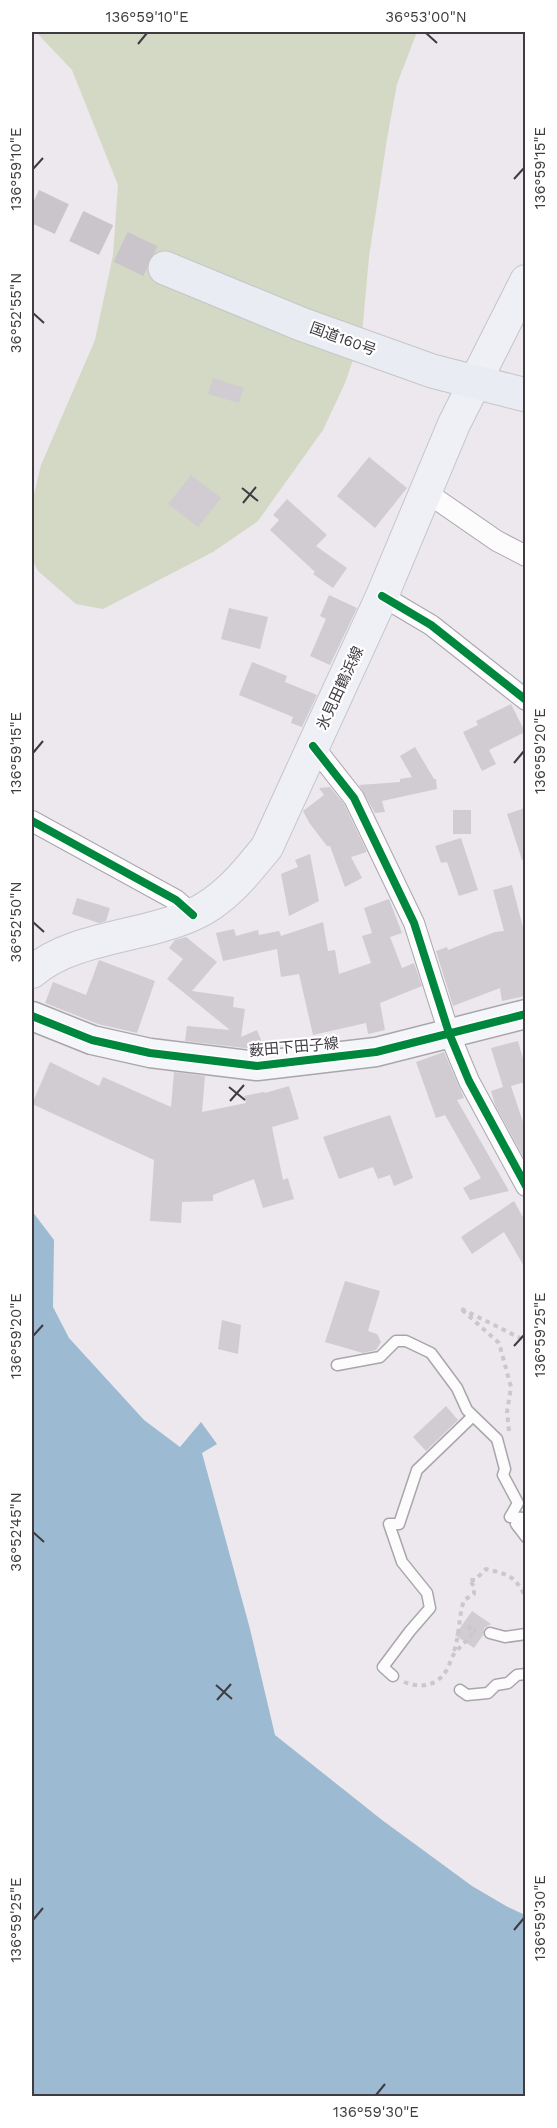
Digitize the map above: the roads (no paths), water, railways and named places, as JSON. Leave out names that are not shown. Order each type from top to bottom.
[{"type":"highway","name":"国道160号","points":[[165,268],[301,324],[432,371],[525,395]]},
{"type":"main road","name":"氷見田鶴浜線","points":[[32,972],[39,966],[77,948],[165,925],[193,915],[213,903],[244,877],[267,847],[382,596],[474,382],[525,281]]},
{"type":"main road","name":"薮田下田子線","points":[[32,1016],[92,1041],[150,1053],[257,1066],[376,1052],[525,1014]]},
{"type":"street","points":[[426,492],[497,541],[525,556]]},
{"type":"street","points":[[382,596],[431,625],[525,700]]},
{"type":"street","points":[[313,746],[354,798],[414,923],[449,1033],[469,1081],[525,1186]]},
{"type":"street","points":[[32,821],[176,900],[193,915]]},
{"type":"lane","points":[[337,1365],[380,1357],[396,1341],[406,1341],[431,1353],[457,1388],[467,1410],[496,1439],[505,1469],[503,1475],[518,1503],[510,1517],[524,1518],[516,1524],[525,1537]]},
{"type":"lane","points":[[393,1676],[383,1667],[430,1608],[427,1593],[402,1562],[389,1524],[399,1524],[417,1470],[473,1416]]},
{"type":"lane","points":[[490,1633],[505,1637],[525,1634]]},
{"type":"lane","points":[[460,1690],[467,1695],[488,1693],[496,1685],[508,1683],[517,1675],[525,1674]]},
{"type":"water","points":[[32,1211],[54,1240],[53,1307],[69,1338],[144,1420],[180,1447],[201,1422],[217,1444],[202,1453],[250,1629],[275,1735],[382,1820],[472,1886],[525,1915],[525,2096],[32,2096]]},
{"type":"tunnel","points":[[32,205],[165,268]]}]
